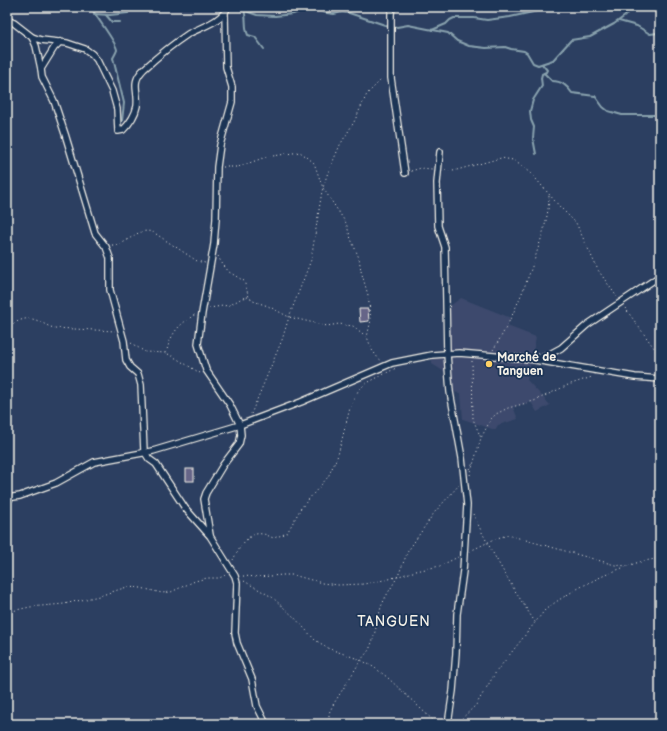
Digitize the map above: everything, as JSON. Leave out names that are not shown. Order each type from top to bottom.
[{"type":"street","points":[[392,7],[391,78],[405,173]]},
{"type":"street","points":[[7,20],[14,23],[32,37],[41,40],[67,43],[85,49],[97,60],[112,91],[117,109],[118,131],[124,130],[134,116],[137,105],[136,82],[139,74],[188,34],[205,26],[227,10]]},
{"type":"street","points":[[210,536],[204,499],[223,465],[240,444],[241,435],[240,425],[230,406],[206,370],[198,344],[216,219],[217,167],[220,145],[232,102],[232,87],[226,67],[227,10]]},
{"type":"street","points":[[32,37],[36,46],[42,77],[54,100],[95,233],[106,247],[110,258],[110,290],[124,337],[126,360],[130,367],[138,374],[141,385],[143,440],[145,452],[148,460],[156,464],[185,508],[210,536],[235,576],[237,583],[235,628],[237,643],[252,679],[257,706],[266,724]]},
{"type":"street","points":[[41,69],[54,48],[60,42]]},
{"type":"street","points":[[440,152],[437,183],[438,226],[445,247],[447,354],[450,392],[467,479],[464,571],[456,614],[456,653],[453,691],[448,724]]},
{"type":"street","points":[[529,359],[548,355],[561,348],[587,325],[660,276]]},
{"type":"street","points":[[7,498],[20,496],[56,483],[94,462],[145,452],[240,425],[301,402],[392,364],[432,355],[472,354],[529,359],[635,377],[660,379]]},
{"type":"path","points":[[248,422],[282,340],[289,317],[311,260],[324,188],[340,145],[354,122],[367,94],[382,79]]},
{"type":"path","points":[[217,167],[238,167],[266,156],[300,152],[314,163],[324,188],[346,223],[350,239],[359,258],[368,295],[371,320],[367,337]]},
{"type":"path","points":[[405,173],[421,168],[453,171],[501,158],[512,160],[530,172],[576,223],[598,270],[608,286],[660,356]]},
{"type":"path","points":[[489,356],[501,337],[521,296],[541,239],[548,212],[549,194]]},
{"type":"path","points":[[104,244],[114,246],[122,244],[138,232],[146,230],[153,232],[197,261],[203,263],[211,261],[221,262]]},
{"type":"path","points":[[219,256],[221,262],[229,272],[244,281],[249,297],[253,301],[268,306],[289,317],[327,326],[339,324],[353,326],[367,337],[372,350],[378,358],[392,364]]},
{"type":"path","points":[[7,328],[12,324],[25,319],[32,319],[54,328],[116,331],[145,352],[166,353],[200,373]]},
{"type":"path","points":[[472,354],[473,419],[481,438]]},
{"type":"path","points":[[7,612],[30,607],[64,604],[99,596],[127,587],[141,588],[162,593],[171,592],[195,581],[224,576],[237,552],[252,536],[261,533],[270,538],[274,538],[287,532],[301,508],[328,477],[338,455],[350,408],[358,391],[365,384],[395,370],[401,361]]},
{"type":"path","points":[[329,724],[330,713],[333,705],[361,660],[369,650],[381,607],[398,576],[408,550],[434,513],[467,479],[481,438],[491,419],[496,414],[508,408],[534,401],[568,385],[593,376]]},
{"type":"path","points":[[467,479],[474,461]]},
{"type":"path","points":[[467,505],[472,511],[487,544],[511,586],[535,622]]},
{"type":"path","points":[[235,576],[258,577],[283,575],[338,585],[364,584],[440,566],[497,538],[508,535],[615,564],[628,566]]},
{"type":"path","points":[[456,724],[476,705],[496,672],[545,610],[580,588],[628,566],[660,558]]},
{"type":"path","points":[[235,576],[272,598],[294,617],[315,640],[330,649],[361,660],[376,668],[437,724]]},
{"type":"shaded area","points":[[461,298],[511,318],[507,326],[536,337],[527,380],[550,405],[537,412],[531,402],[513,407],[518,419],[498,425],[495,430],[463,419],[461,393],[450,392],[448,374],[432,364],[432,355],[447,354],[446,309]]},
{"type":"building","points":[[359,309],[368,309],[369,321],[360,322]]},
{"type":"building","points":[[186,469],[194,469],[194,481],[186,481]]},
{"type":"waterway","points":[[91,7],[114,42],[117,50],[113,58],[124,103],[122,121]]},
{"type":"waterway","points":[[94,14],[110,15],[128,13],[131,7]]},
{"type":"waterway","points":[[234,7],[257,15],[275,16],[293,14],[310,8],[334,14],[342,12],[349,13],[385,25],[397,27],[408,25],[448,33],[457,41],[469,46],[486,48],[505,47],[524,51],[533,63],[538,65],[553,60],[571,40],[590,37],[614,24],[625,16],[632,7]]},
{"type":"waterway","points":[[432,30],[446,24],[454,18],[474,18],[487,20],[510,17],[556,7]]},
{"type":"waterway","points":[[244,10],[248,35],[255,37],[264,49]]},
{"type":"waterway","points":[[106,15],[112,22],[120,22]]},
{"type":"waterway","points":[[619,21],[637,26],[650,34],[658,33],[660,35]]},
{"type":"waterway","points":[[536,154],[533,138],[534,127],[531,120],[530,111],[533,100],[542,86],[542,74],[547,70],[542,64]]},
{"type":"waterway","points":[[544,73],[552,81],[564,84],[572,93],[595,96],[608,111],[622,115],[660,115]]},
{"type":"place","name":"Marché de Tanguen","points":[[489,364]]},
{"type":"district","name":"TANGUEN","points":[[394,621]]}]
